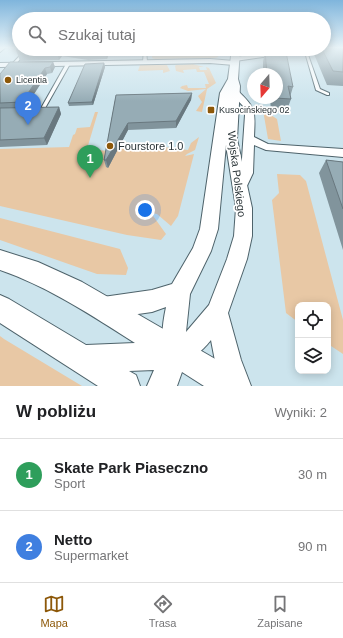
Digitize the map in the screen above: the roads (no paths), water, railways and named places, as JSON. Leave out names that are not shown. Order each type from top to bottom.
[{"type":"main road","points":[[0,260],[30,270],[103,308],[176,354],[232,386]]},
{"type":"main road","points":[[0,308],[83,358],[125,386]]},
{"type":"main road","points":[[83,358],[176,354]]},
{"type":"main road","points":[[162,386],[176,354]]},
{"type":"street","points":[[218,65],[234,73],[242,99],[249,108],[250,115],[247,173],[241,186]]},
{"type":"street","name":"Wojska Polskiego","points":[[176,354],[195,340],[217,313],[237,259],[243,236],[244,208],[232,139],[235,65]]},
{"type":"street","points":[[234,73],[256,65]]},
{"type":"street","name":"Wojska Polskiego","points":[[176,354],[174,327],[179,292],[201,251],[209,229],[225,93],[234,73]]},
{"type":"street","points":[[249,138],[266,147],[343,153]]},
{"type":"street","points":[[248,159],[266,147]]},
{"type":"street","points":[[103,308],[152,301],[179,292]]},
{"type":"street","points":[[217,313],[226,355],[238,386]]},
{"type":"lane","points":[[42,110],[67,65]]},
{"type":"lane","points":[[311,65],[318,90],[328,94]]},
{"type":"lane","points":[[35,110],[48,110]]},
{"type":"place","name":"Licentia","points":[[8,80]]},
{"type":"place","name":"Kusocińskiego 02","points":[[211,110]]},
{"type":"place","name":"Netto","points":[[28,125]]},
{"type":"place","name":"Fourstore 1.0","points":[[110,146]]},
{"type":"place","name":"Skate Park Piaseczno","points":[[90,178]]}]
